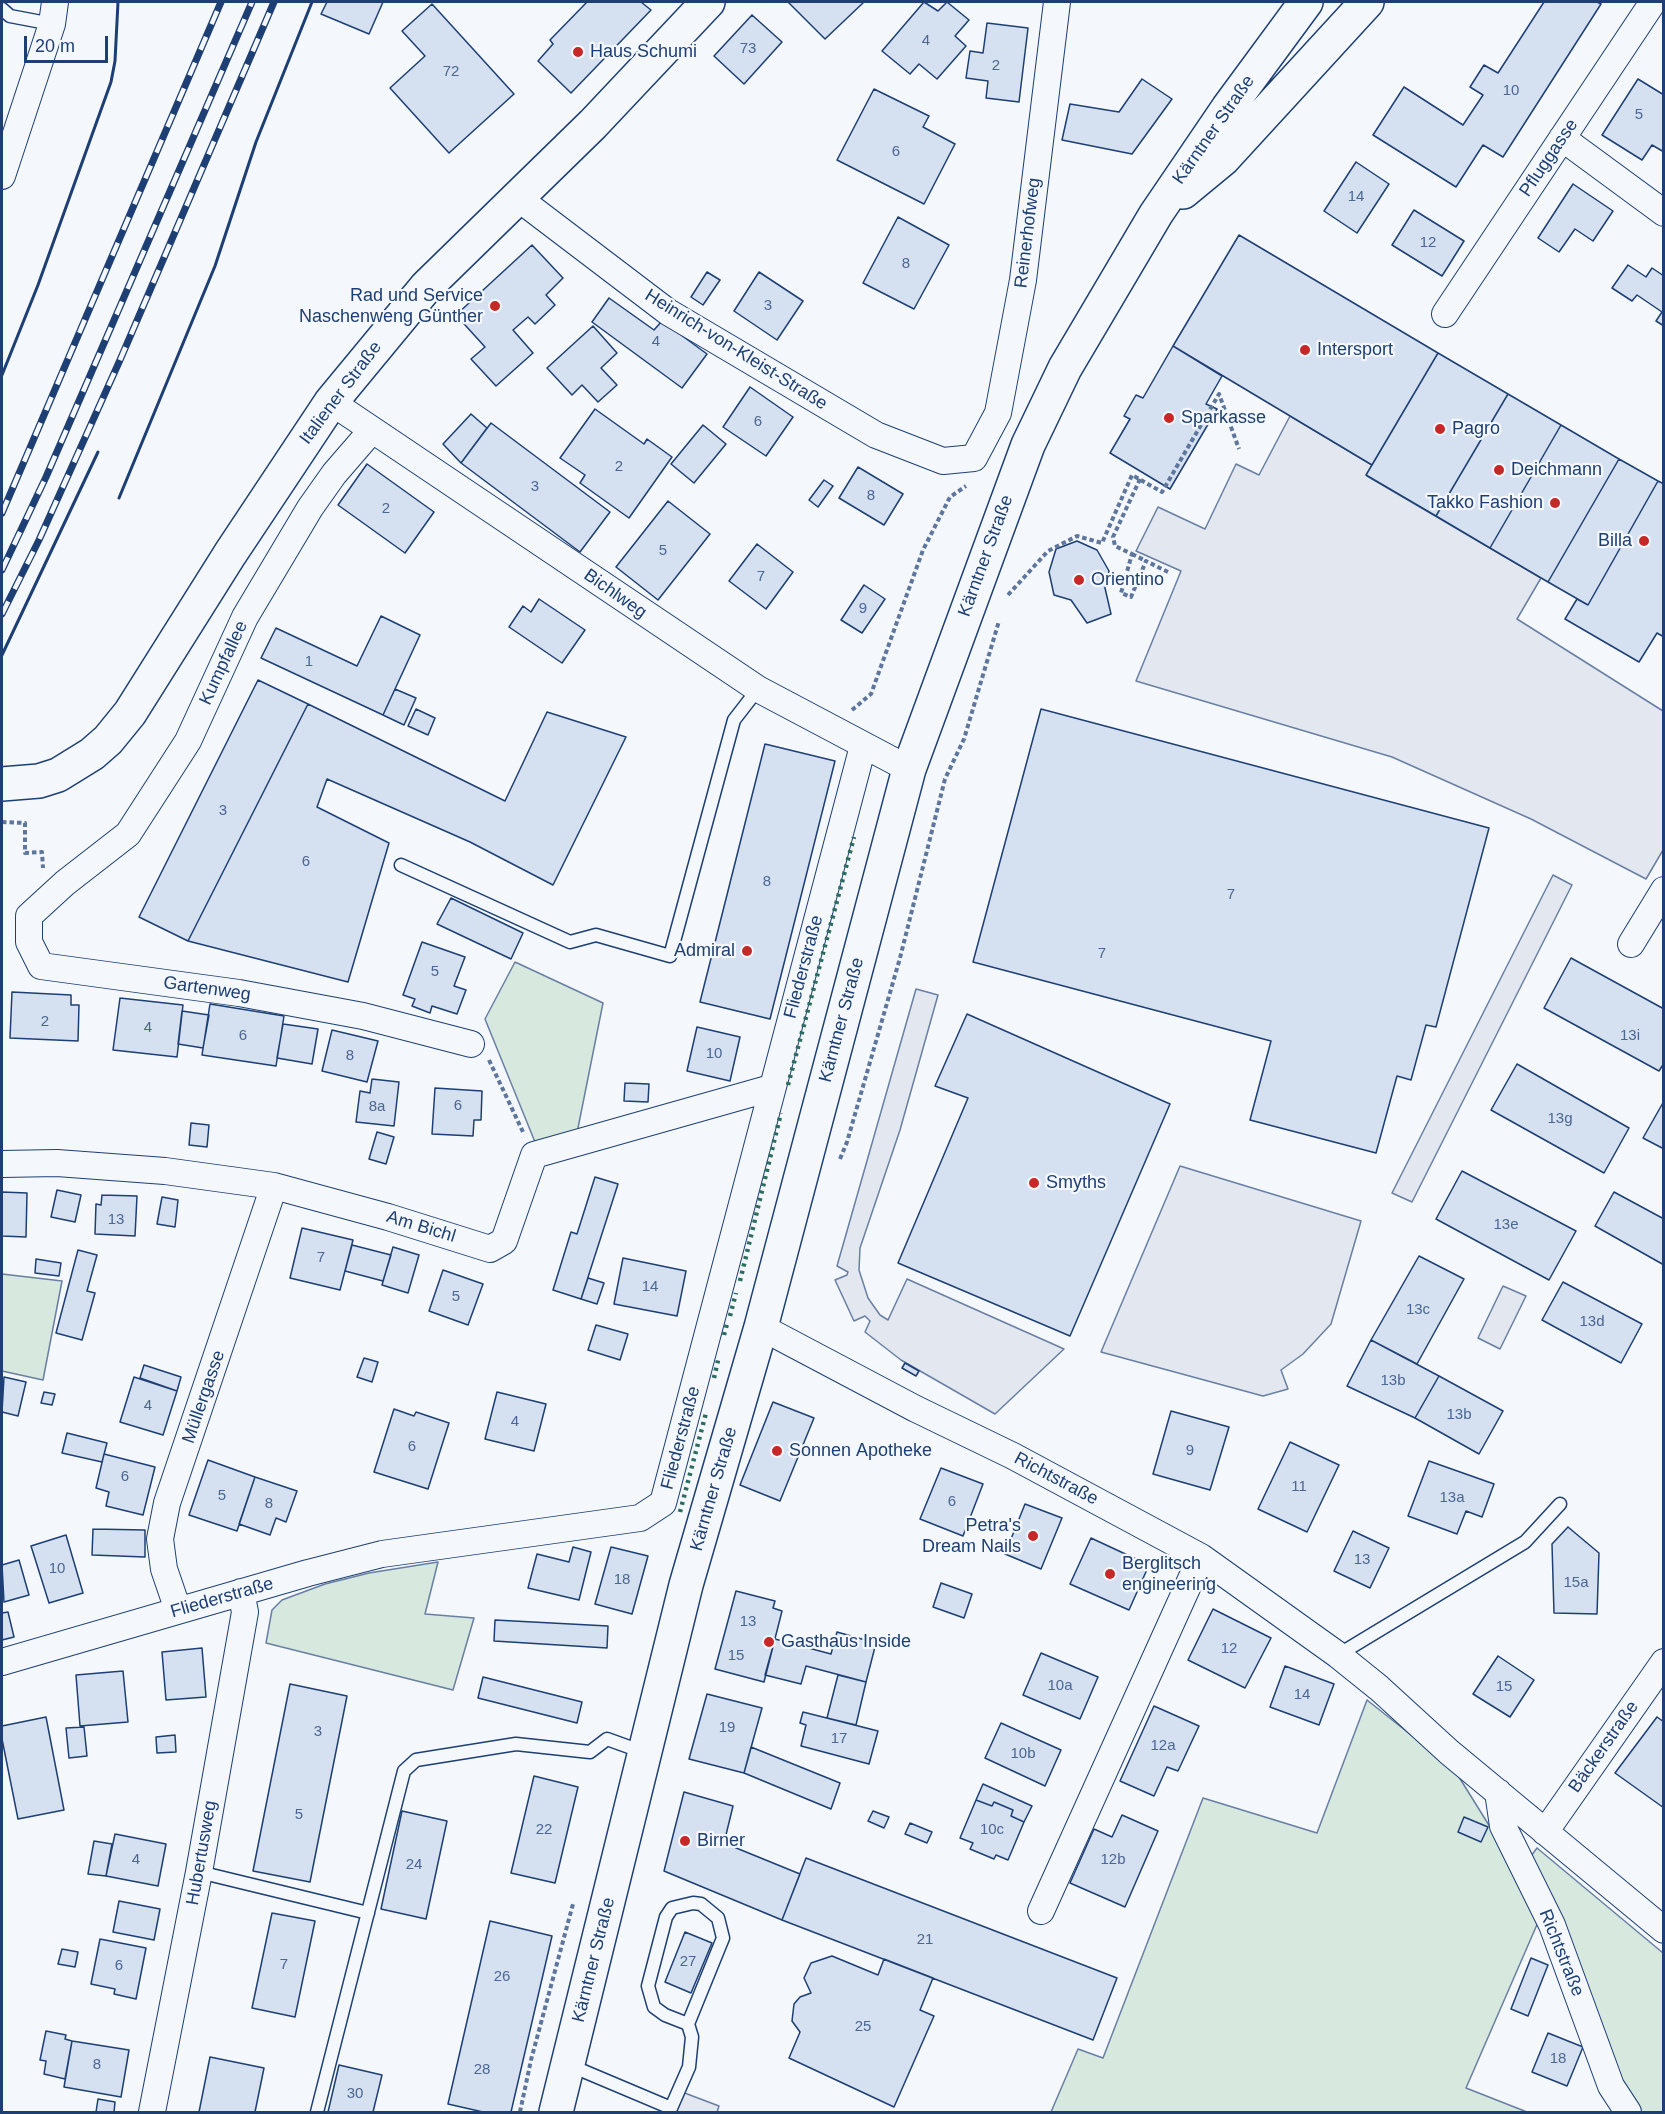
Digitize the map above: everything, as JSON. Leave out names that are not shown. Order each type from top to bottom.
[{"type":"main road","name":"Italiener Straße","points":[[2,784],[39,782],[58,775],[92,754],[108,740],[130,713],[230,554],[331,402],[426,287],[518,198],[708,2]]},
{"type":"main road","name":"Kärntner Straße","points":[[556,2112],[686,1585],[761,1327],[909,769],[1028,445],[1065,368],[1156,214],[1228,108],[1306,2]]},
{"type":"main road","points":[[1156,214],[1223,159],[1367,2]]},
{"type":"street","name":"Reinerhofweg","points":[[974,458],[998,412],[1023,280],[1057,2]]},
{"type":"street","name":"Pfluggasse","points":[[1445,314],[1653,2]]},
{"type":"street","points":[[2,176],[54,13]]},
{"type":"street","points":[[1562,138],[1664,213]]},
{"type":"street","name":"Heinrich-von-Kleist-Straße","points":[[518,198],[668,312],[876,435],[943,461],[974,458]]},
{"type":"street","name":"Bichlweg","points":[[331,402],[758,688],[909,769]]},
{"type":"street","name":"Kumpfallee","points":[[54,879],[128,834],[189,741],[245,617],[310,508],[334,474],[372,430]]},
{"type":"street","name":"Fliederstraße","points":[[2,1662],[241,1592],[382,1554],[640,1518],[663,1503],[863,746]]},
{"type":"street","name":"Gartenweg","points":[[54,879],[29,916],[29,942],[41,966],[239,993],[363,1016],[471,1044]]},
{"type":"street","points":[[1631,944],[1664,890]]},
{"type":"street","points":[[534,1155],[771,1088]]},
{"type":"street","name":"Am Bichl","points":[[2,1164],[57,1164],[154,1171],[274,1186],[388,1216],[490,1249],[504,1241],[534,1155]]},
{"type":"street","name":"Müllergasse","points":[[178,1610],[164,1569],[160,1539],[167,1503],[274,1186]]},
{"type":"street","name":"Richtstraße","points":[[761,1327],[916,1409],[1013,1456],[1201,1557],[1338,1655],[1545,1832],[1664,1930]]},
{"type":"street","points":[[1041,1911],[1201,1557]]},
{"type":"street","name":"Hubertusweg","points":[[152,2112],[200,1872],[245,1612],[241,1592]]},
{"type":"street","name":"Bäckerstraße","points":[[1545,1832],[1664,1662]]},
{"type":"street","name":"Richtstraße","points":[[1498,1792],[1503,1826],[1552,1925],[1611,2086],[1628,2112]]},
{"type":"lane","points":[[2,9],[10,16],[54,13]]},
{"type":"lane","points":[[401,865],[570,942],[596,935],[670,956],[734,720],[758,688]]},
{"type":"lane","points":[[1338,1655],[1524,1542],[1560,1504]]},
{"type":"lane","points":[[317,2112],[404,1771],[416,1760],[516,1744],[590,1752],[607,1739],[645,1752]]},
{"type":"lane","points":[[200,1872],[368,1913]]},
{"type":"lane","points":[[568,2065],[671,2108],[689,2067],[693,2037],[688,2024],[723,1938],[718,1918],[701,1904],[693,1903],[672,1908],[666,1917],[648,1986],[654,2007],[665,2015],[688,2024]]},
{"type":"path","points":[[1008,587],[1005,597],[1048,550],[1077,536],[1102,543],[1132,475],[1162,492],[1219,394],[1239,449]]},
{"type":"path","points":[[1140,479],[1113,537],[1115,546],[1168,572]]},
{"type":"path","points":[[1132,554],[1121,593],[1131,597],[1146,561]]},
{"type":"path","points":[[838,1164],[847,1142],[900,958],[945,779],[964,739],[1000,617]]},
{"type":"path","points":[[2,822],[25,823],[25,853],[42,852],[54,879]]},
{"type":"path","points":[[471,1044],[489,1060],[534,1155]]},
{"type":"shaded area","points":[[1290,416],[1372,465],[1367,476],[1541,578],[1517,619],[1663,711],[1663,850],[1646,879],[1531,819],[1392,757],[1136,681],[1181,571],[1136,551],[1158,507],[1205,529],[1236,464],[1259,475]]},
{"type":"shaded area","points":[[1553,875],[1572,885],[1412,1202],[1392,1193]]},
{"type":"shaded area","points":[[515,962],[603,1003],[577,1133],[535,1142],[485,1019]]},
{"type":"shaded area","points":[[916,989],[938,995],[900,1130],[860,1248],[859,1270],[868,1298],[880,1315],[888,1320],[907,1279],[1064,1349],[995,1414],[901,1360],[865,1332],[870,1321],[865,1316],[854,1321],[835,1280],[847,1275],[848,1272],[837,1266]]},
{"type":"shaded area","points":[[1180,1166],[1361,1221],[1331,1324],[1303,1354],[1281,1370],[1288,1389],[1263,1396],[1101,1352]]},
{"type":"shaded area","points":[[2,1274],[62,1281],[43,1380],[2,1371]]},
{"type":"shaded area","points":[[1503,1286],[1526,1296],[1500,1349],[1478,1338]]},
{"type":"shaded area","points":[[438,1562],[425,1614],[474,1618],[453,1690],[266,1643],[272,1610],[282,1600],[325,1584],[369,1573]]},
{"type":"shaded area","points":[[1367,1700],[1454,1769],[1500,1843],[1539,1920],[1466,2088],[1527,2112],[1051,2112],[1078,2049],[1103,2058],[1203,1798],[1317,1833]]},
{"type":"shaded area","points":[[1537,1848],[1663,1953],[1663,2112],[1639,2112],[1617,2078],[1528,1860]]},
{"type":"shaded area","points":[[682,2092],[719,2106],[717,2112],[673,2112]]},
{"type":"building","points":[[327,2],[383,2],[369,34],[321,14]]},
{"type":"building","name":"Haus Schumi","points":[[587,2],[641,2],[651,10],[571,93],[538,61],[553,44],[550,40]]},
{"type":"building","points":[[788,2],[864,2],[825,39]]},
{"type":"building","points":[[924,2],[938,11],[947,2],[969,20],[955,36],[966,46],[937,79],[919,64],[910,74],[882,51]]},
{"type":"building","points":[[1544,2],[1597,2],[1601,4],[1503,157],[1483,145],[1456,187],[1373,135],[1404,87],[1463,125],[1483,95],[1470,87],[1484,65],[1498,73]]},
{"type":"building","points":[[432,4],[514,94],[449,153],[390,88],[425,56],[402,31]]},
{"type":"building","points":[[752,15],[782,42],[744,84],[714,56]]},
{"type":"building","points":[[987,23],[1028,28],[1019,102],[986,98],[988,81],[966,78],[970,51],[983,53]]},
{"type":"building","points":[[1142,79],[1172,99],[1132,154],[1062,140],[1070,104],[1119,112]]},
{"type":"building","points":[[1638,79],[1664,95],[1664,152],[1652,145],[1642,160],[1602,135]]},
{"type":"building","points":[[874,89],[929,116],[923,127],[955,144],[924,204],[837,160]]},
{"type":"building","points":[[1356,162],[1389,184],[1357,233],[1324,211]]},
{"type":"building","points":[[1573,184],[1613,211],[1593,241],[1575,229],[1559,252],[1538,238]]},
{"type":"building","points":[[1414,210],[1464,241],[1442,276],[1392,245]]},
{"type":"building","points":[[898,217],[949,245],[914,309],[863,283]]},
{"type":"building","name":"Intersport","points":[[1239,235],[1438,353],[1372,465],[1173,346]]},
{"type":"building","points":[[532,245],[563,278],[546,295],[555,305],[535,324],[528,317],[513,330],[533,353],[496,386],[471,359],[485,347],[456,315]]},
{"type":"building","points":[[1628,265],[1646,277],[1652,268],[1664,276],[1664,326],[1656,321],[1662,312],[1637,295],[1632,301],[1612,288]]},
{"type":"building","points":[[707,272],[720,280],[703,305],[691,297]]},
{"type":"building","points":[[759,272],[803,301],[777,340],[734,311]]},
{"type":"building","points":[[609,298],[654,330],[662,321],[707,354],[682,388],[592,322]]},
{"type":"building","points":[[593,326],[617,353],[601,368],[617,385],[598,402],[582,385],[572,395],[547,368]]},
{"type":"building","name":"Sparkasse","points":[[1173,346],[1222,376],[1206,404],[1217,409],[1170,489],[1110,453],[1130,419],[1124,416],[1136,395],[1143,398]]},
{"type":"building","name":"Pagro","points":[[1438,353],[1508,394],[1436,516],[1366,475]]},
{"type":"building","points":[[750,387],[793,417],[766,456],[723,427]]},
{"type":"building","name":"Deichmann","points":[[1508,394],[1561,425],[1490,548],[1436,516]]},
{"type":"building","points":[[595,409],[644,444],[647,439],[672,457],[629,518],[580,483],[585,475],[560,458]]},
{"type":"building","points":[[471,414],[487,428],[461,463],[443,444]]},
{"type":"building","points":[[491,423],[610,512],[580,552],[461,463]]},
{"type":"building","points":[[703,425],[726,444],[694,483],[671,464]]},
{"type":"building","name":"Takko Fashion","points":[[1561,425],[1619,459],[1548,582],[1490,548]]},
{"type":"building","points":[[1619,459],[1658,481],[1588,605],[1548,582]]},
{"type":"building","points":[[367,464],[434,512],[405,553],[338,505]]},
{"type":"building","points":[[858,467],[903,494],[884,525],[839,498]]},
{"type":"building","points":[[824,480],[833,486],[818,507],[809,500]]},
{"type":"building","name":"Billa","points":[[1658,481],[1664,484],[1664,637],[1657,633],[1639,662],[1565,619],[1577,599],[1588,605]]},
{"type":"building","points":[[668,501],[710,534],[658,600],[616,567]]},
{"type":"building","name":"Orientino","points":[[1077,541],[1097,550],[1109,571],[1105,588],[1111,614],[1087,623],[1071,600],[1054,595],[1049,572],[1056,549]]},
{"type":"building","points":[[757,544],[793,572],[766,609],[729,581]]},
{"type":"building","points":[[864,585],[885,599],[862,633],[841,620]]},
{"type":"building","points":[[539,599],[585,630],[562,663],[509,627],[523,606],[531,612]]},
{"type":"building","points":[[381,616],[420,635],[383,715],[261,658],[276,628],[357,666]]},
{"type":"building","points":[[258,680],[308,704],[188,941],[139,917]]},
{"type":"building","points":[[395,689],[416,698],[404,725],[383,715]]},
{"type":"building","points":[[308,704],[505,801],[547,712],[626,737],[553,885],[470,842],[327,779],[317,807],[389,843],[348,982],[188,941]]},
{"type":"building","points":[[416,709],[435,718],[428,735],[408,726]]},
{"type":"building","points":[[1041,709],[1489,828],[1436,1027],[1426,1025],[1411,1080],[1397,1076],[1376,1153],[1250,1120],[1271,1041],[973,962]]},
{"type":"building","points":[[765,744],[835,761],[770,1019],[700,1002]]},
{"type":"building","points":[[451,898],[523,933],[511,959],[437,924]]},
{"type":"building","points":[[422,942],[465,957],[454,986],[466,990],[457,1014],[432,1006],[430,1013],[412,1006],[415,999],[403,995]]},
{"type":"building","points":[[1571,958],[1664,1009],[1664,1063],[1659,1071],[1544,1008]]},
{"type":"building","points":[[12,992],[71,995],[71,1005],[79,1005],[78,1041],[10,1038]]},
{"type":"building","points":[[120,998],[183,1005],[177,1057],[113,1050]]},
{"type":"building","points":[[210,1004],[284,1016],[276,1066],[202,1055]]},
{"type":"building","points":[[182,1011],[209,1015],[203,1048],[178,1044]]},
{"type":"building","name":"Smyths","points":[[967,1014],[1170,1104],[1070,1336],[898,1263],[968,1098],[935,1086]]},
{"type":"building","points":[[283,1024],[318,1029],[312,1064],[277,1058]]},
{"type":"building","points":[[697,1027],[740,1037],[730,1081],[687,1071]]},
{"type":"building","points":[[332,1030],[378,1041],[367,1082],[322,1071]]},
{"type":"building","points":[[1517,1064],[1629,1128],[1604,1173],[1491,1110]]},
{"type":"building","points":[[372,1079],[399,1082],[394,1126],[356,1122],[360,1091],[370,1093]]},
{"type":"building","points":[[625,1083],[649,1084],[648,1102],[624,1101]]},
{"type":"building","points":[[435,1088],[482,1091],[481,1120],[474,1120],[473,1136],[432,1134]]},
{"type":"building","points":[[1664,1101],[1664,1149],[1643,1138]]},
{"type":"building","points":[[191,1123],[209,1125],[207,1147],[189,1145]]},
{"type":"building","points":[[377,1132],[394,1137],[386,1164],[369,1159]]},
{"type":"building","points":[[1462,1171],[1576,1231],[1549,1280],[1436,1219]]},
{"type":"building","points":[[595,1177],[618,1184],[581,1299],[553,1290],[571,1232],[577,1234]]},
{"type":"building","points":[[57,1190],[81,1195],[75,1222],[51,1217]]},
{"type":"building","points":[[2,1192],[27,1193],[26,1237],[2,1236]]},
{"type":"building","points":[[1614,1192],[1664,1219],[1664,1265],[1595,1226]]},
{"type":"building","points":[[102,1195],[137,1196],[135,1236],[95,1234],[96,1204],[101,1205]]},
{"type":"building","points":[[162,1197],[178,1200],[175,1227],[157,1224]]},
{"type":"building","points":[[302,1228],[353,1240],[340,1290],[290,1278]]},
{"type":"building","points":[[352,1245],[391,1255],[383,1281],[345,1271]]},
{"type":"building","points":[[393,1247],[419,1255],[408,1293],[382,1285]]},
{"type":"building","points":[[78,1250],[97,1255],[87,1291],[95,1293],[82,1340],[56,1333]]},
{"type":"building","points":[[1419,1256],[1464,1279],[1417,1364],[1371,1340]]},
{"type":"building","points":[[623,1258],[686,1271],[677,1316],[614,1304]]},
{"type":"building","points":[[36,1259],[61,1263],[59,1276],[35,1273]]},
{"type":"building","points":[[443,1270],[483,1284],[468,1325],[429,1311]]},
{"type":"building","points":[[588,1278],[604,1283],[597,1304],[581,1299]]},
{"type":"building","points":[[1563,1282],[1642,1324],[1621,1363],[1542,1320]]},
{"type":"building","points":[[596,1325],[628,1334],[620,1360],[588,1350]]},
{"type":"building","points":[[1371,1340],[1439,1376],[1415,1418],[1347,1386]]},
{"type":"building","points":[[364,1358],[378,1362],[372,1382],[357,1377]]},
{"type":"building","points":[[905,1363],[919,1371],[916,1376],[902,1368]]},
{"type":"building","points":[[144,1365],[181,1377],[177,1391],[140,1378]]},
{"type":"building","points":[[1439,1376],[1503,1411],[1479,1454],[1415,1418]]},
{"type":"building","points":[[4,1377],[26,1382],[18,1416],[2,1412]]},
{"type":"building","points":[[134,1377],[177,1391],[163,1435],[120,1422]]},
{"type":"building","points":[[44,1392],[55,1394],[52,1405],[41,1403]]},
{"type":"building","points":[[497,1392],[546,1404],[534,1451],[485,1439]]},
{"type":"building","name":"Sonnen Apotheke","points":[[773,1402],[814,1418],[780,1501],[740,1485]]},
{"type":"building","points":[[394,1409],[414,1416],[416,1412],[449,1423],[428,1489],[374,1472]]},
{"type":"building","points":[[1171,1411],[1229,1427],[1210,1490],[1153,1474]]},
{"type":"building","points":[[67,1433],[107,1443],[102,1462],[62,1453]]},
{"type":"building","points":[[1290,1442],[1339,1465],[1307,1532],[1258,1509]]},
{"type":"building","points":[[104,1454],[155,1467],[143,1515],[106,1506],[109,1492],[96,1488]]},
{"type":"building","points":[[208,1460],[255,1477],[237,1531],[189,1515]]},
{"type":"building","points":[[1429,1461],[1494,1484],[1482,1517],[1466,1511],[1457,1534],[1408,1516]]},
{"type":"building","points":[[941,1468],[983,1484],[963,1536],[920,1519]]},
{"type":"building","points":[[255,1477],[297,1491],[286,1522],[276,1518],[270,1535],[239,1524]]},
{"type":"building","name":"Petra's Dream Nails","points":[[1025,1504],[1062,1518],[1041,1569],[1005,1554]]},
{"type":"building","points":[[1568,1527],[1599,1553],[1597,1614],[1554,1613],[1552,1544]]},
{"type":"building","points":[[93,1529],[145,1530],[145,1557],[92,1555]]},
{"type":"building","points":[[1353,1531],[1389,1548],[1370,1588],[1334,1571]]},
{"type":"building","points":[[66,1535],[83,1593],[49,1603],[31,1546]]},
{"type":"building","name":"Berglitsch engineering","points":[[1091,1538],[1149,1565],[1129,1610],[1070,1584]]},
{"type":"building","points":[[573,1547],[591,1552],[579,1600],[528,1588],[537,1554],[569,1562]]},
{"type":"building","points":[[611,1547],[648,1556],[632,1614],[595,1604]]},
{"type":"building","points":[[19,1560],[29,1595],[4,1602],[2,1565]]},
{"type":"building","points":[[941,1583],[972,1594],[964,1618],[933,1607]]},
{"type":"building","points":[[736,1591],[775,1601],[773,1608],[782,1611],[764,1682],[715,1669]]},
{"type":"building","points":[[1213,1609],[1271,1638],[1245,1688],[1188,1660]]},
{"type":"building","points":[[8,1612],[14,1637],[2,1640],[2,1613]]},
{"type":"building","points":[[495,1620],[608,1626],[607,1648],[494,1641]]},
{"type":"building","points":[[837,1632],[876,1643],[866,1682],[806,1666],[801,1684],[765,1675],[775,1639],[831,1654]]},
{"type":"building","points":[[202,1648],[206,1697],[166,1700],[162,1652]]},
{"type":"building","points":[[1041,1653],[1098,1677],[1080,1719],[1023,1695]]},
{"type":"building","points":[[1498,1656],[1534,1680],[1510,1717],[1473,1694]]},
{"type":"building","points":[[1285,1666],[1334,1684],[1319,1725],[1270,1707]]},
{"type":"building","points":[[123,1671],[128,1722],[80,1726],[76,1675]]},
{"type":"building","points":[[838,1675],[866,1682],[856,1725],[827,1718]]},
{"type":"building","points":[[483,1677],[582,1702],[577,1723],[478,1698]]},
{"type":"building","points":[[290,1684],[347,1696],[310,1882],[253,1871]]},
{"type":"building","points":[[707,1694],[762,1708],[744,1773],[689,1759]]},
{"type":"building","points":[[1154,1706],[1199,1726],[1178,1771],[1167,1767],[1154,1796],[1120,1781]]},
{"type":"building","points":[[803,1712],[878,1731],[869,1764],[801,1746],[806,1725],[800,1723]]},
{"type":"building","points":[[46,1717],[64,1810],[18,1819],[2,1739],[2,1726]]},
{"type":"building","points":[[1657,1717],[1664,1722],[1664,1808],[1615,1773]]},
{"type":"building","points":[[1001,1723],[1061,1750],[1045,1786],[985,1758]]},
{"type":"building","points":[[84,1727],[87,1756],[69,1758],[66,1728]]},
{"type":"building","points":[[175,1735],[176,1752],[157,1753],[156,1737]]},
{"type":"building","points":[[751,1747],[840,1783],[831,1809],[744,1773]]},
{"type":"building","points":[[534,1776],[578,1787],[555,1883],[511,1873]]},
{"type":"building","points":[[983,1784],[1032,1806],[1024,1822],[1011,1816],[1013,1810],[994,1802],[992,1806],[976,1800]]},
{"type":"building","points":[[684,1792],[733,1806],[724,1843],[800,1874],[782,1920],[664,1871]]},
{"type":"building","points":[[976,1800],[992,1806],[994,1802],[1013,1810],[1011,1816],[1024,1822],[1008,1860],[996,1855],[994,1859],[970,1849],[973,1843],[960,1838]]},
{"type":"building","points":[[402,1811],[447,1821],[426,1919],[381,1909]]},
{"type":"building","points":[[873,1811],[889,1817],[884,1828],[868,1821]]},
{"type":"building","points":[[1122,1815],[1158,1831],[1125,1907],[1070,1883],[1094,1829],[1112,1837]]},
{"type":"building","points":[[1464,1817],[1488,1827],[1481,1842],[1458,1832]]},
{"type":"building","points":[[910,1823],[932,1832],[927,1843],[905,1834]]},
{"type":"building","points":[[115,1834],[166,1844],[158,1886],[106,1876]]},
{"type":"building","points":[[94,1841],[112,1844],[106,1876],[88,1874]]},
{"type":"building","points":[[806,1858],[1117,1978],[1093,2040],[782,1920]]},
{"type":"building","points":[[119,1901],[160,1909],[154,1940],[113,1932]]},
{"type":"building","points":[[272,1913],[315,1921],[295,2017],[252,2008]]},
{"type":"building","points":[[490,1921],[552,1936],[511,2112],[483,2112],[448,2104]]},
{"type":"building","points":[[685,1932],[712,1943],[691,1993],[665,1982]]},
{"type":"building","points":[[100,1939],[146,1948],[136,1999],[114,1994],[115,1989],[91,1984]]},
{"type":"building","points":[[62,1949],[78,1952],[75,1967],[58,1964]]},
{"type":"building","points":[[832,1956],[878,1975],[884,1959],[933,1978],[920,2010],[934,2016],[894,2107],[789,2058],[800,2032],[792,2021],[794,2004],[800,1997],[811,1993],[804,1978],[811,1963]]},
{"type":"building","points":[[1531,1958],[1548,1965],[1528,2016],[1511,2009]]},
{"type":"building","points":[[46,2031],[66,2035],[65,2039],[72,2041],[65,2079],[44,2074],[46,2061],[40,2060]]},
{"type":"building","points":[[1548,2033],[1583,2047],[1567,2086],[1532,2072]]},
{"type":"building","points":[[72,2041],[129,2050],[121,2097],[64,2087]]},
{"type":"building","points":[[210,2057],[264,2068],[255,2112],[199,2112]]},
{"type":"building","points":[[339,2065],[382,2075],[373,2112],[328,2112]]},
{"type":"building","points":[[98,2099],[115,2102],[114,2112],[96,2112]]},
{"type":"railway","points":[[2,513],[221,2]]},
{"type":"railway","points":[[2,570],[46,477],[252,2]]},
{"type":"railway","points":[[2,614],[39,540],[120,360],[274,2]]},
{"type":"hedge","points":[[788,1085],[854,837]]},
{"type":"hedge","points":[[740,1281],[781,1113]]},
{"type":"hedge","points":[[730,1316],[736,1293]]},
{"type":"hedge","points":[[724,1335],[727,1324]]},
{"type":"hedge","points":[[714,1378],[719,1356]]},
{"type":"hedge","points":[[680,1512],[706,1413]]},
{"type":"wall","points":[[2,375],[38,285],[111,82],[115,61],[118,2]]},
{"type":"wall","points":[[119,498],[215,266],[256,142],[312,2]]},
{"type":"wall","points":[[2,655],[98,452]]},
{"type":"place","name":"Haus Schumi","points":[[578,52]]},
{"type":"place","name":"Rad und Service Naschenweng Günther","points":[[495,306]]},
{"type":"place","name":"Intersport","points":[[1305,350]]},
{"type":"place","name":"Sparkasse","points":[[1169,418]]},
{"type":"place","name":"Pagro","points":[[1440,429]]},
{"type":"place","name":"Deichmann","points":[[1499,470]]},
{"type":"place","name":"Takko Fashion","points":[[1555,503]]},
{"type":"place","name":"Billa","points":[[1644,541]]},
{"type":"place","name":"Orientino","points":[[1079,580]]},
{"type":"place","name":"Admiral","points":[[747,951]]},
{"type":"place","name":"Smyths","points":[[1034,1183]]},
{"type":"place","name":"Sonnen Apotheke","points":[[777,1451]]},
{"type":"place","name":"Petra's Dream Nails","points":[[1033,1536]]},
{"type":"place","name":"Berglitsch engineering","points":[[1110,1574]]},
{"type":"place","name":"Gasthaus Inside","points":[[769,1642]]},
{"type":"place","name":"Birner","points":[[685,1841]]}]
